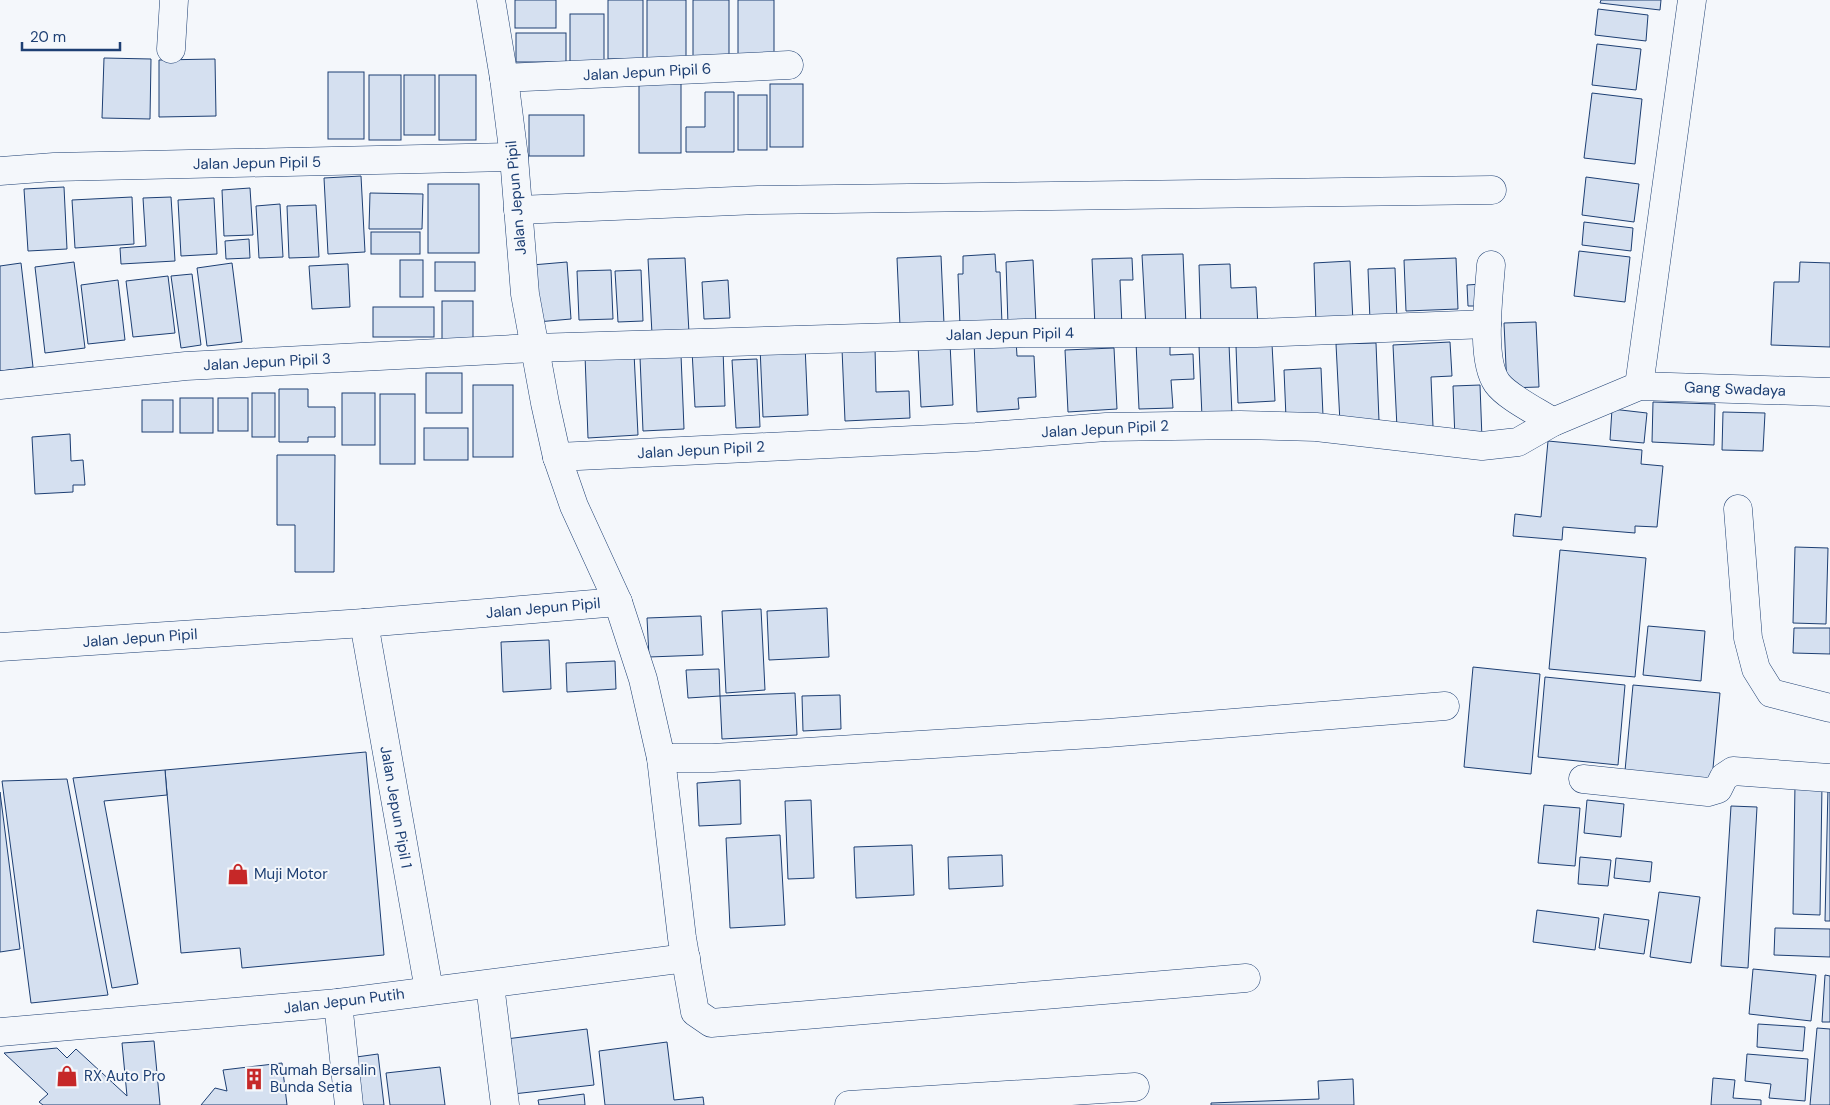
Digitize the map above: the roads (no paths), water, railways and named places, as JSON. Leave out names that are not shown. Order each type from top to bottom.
[{"type":"street","points":[[171,49],[174,0]]},
{"type":"street","name":"Jalan Jepun Pipil","points":[[0,648],[364,623],[618,602],[574,506],[557,457],[534,348],[525,294],[514,157],[492,0]]},
{"type":"street","points":[[1639,386],[1692,0]]},
{"type":"street","name":"Jalan Jepun Pipil 6","points":[[504,78],[789,65]]},
{"type":"street","name":"Jalan Jepun Pipil 5","points":[[0,171],[54,167],[514,157]]},
{"type":"street","points":[[518,210],[758,200],[1492,190]]},
{"type":"street","points":[[1491,265],[1487,324],[1489,365],[1498,384],[1554,422]]},
{"type":"street","name":"Jalan Jepun Pipil 4","points":[[534,348],[1025,333],[1256,333],[1487,324]]},
{"type":"street","name":"Jalan Jepun Pipil 3","points":[[0,385],[186,366],[534,348]]},
{"type":"street","name":"Gang Swadaya","points":[[1639,386],[1830,392]]},
{"type":"street","name":"Jalan Jepun Pipil 2","points":[[557,457],[976,437],[1125,426],[1240,425],[1316,427],[1482,446],[1518,442],[1554,422],[1639,386]]},
{"type":"street","points":[[1738,508],[1748,638],[1756,669],[1771,693],[1830,708]]},
{"type":"street","points":[[618,602],[643,678],[661,758],[686,958],[695,1012],[711,1023],[1246,978]]},
{"type":"street","name":"Jalan Jepun Pipil 1","points":[[364,623],[429,990]]},
{"type":"street","points":[[661,758],[714,758],[1108,733],[1445,706]]},
{"type":"street","points":[[1583,779],[1708,792],[1718,789],[1724,777],[1734,771],[1830,778]]},
{"type":"street","name":"Jalan Jepun Putih","points":[[0,1032],[338,1003],[429,990],[490,985],[686,958]]},
{"type":"street","points":[[490,985],[505,1105]]},
{"type":"street","points":[[338,1003],[349,1105]]},
{"type":"street","points":[[849,1105],[1135,1087]]},
{"type":"place","name":"Muji Motor","points":[[238,874]]},
{"type":"place","name":"RX Auto Pro","points":[[67,1076]]},
{"type":"place","name":"Rumah Bersalin Bunda Setia","points":[[254,1079]]}]
